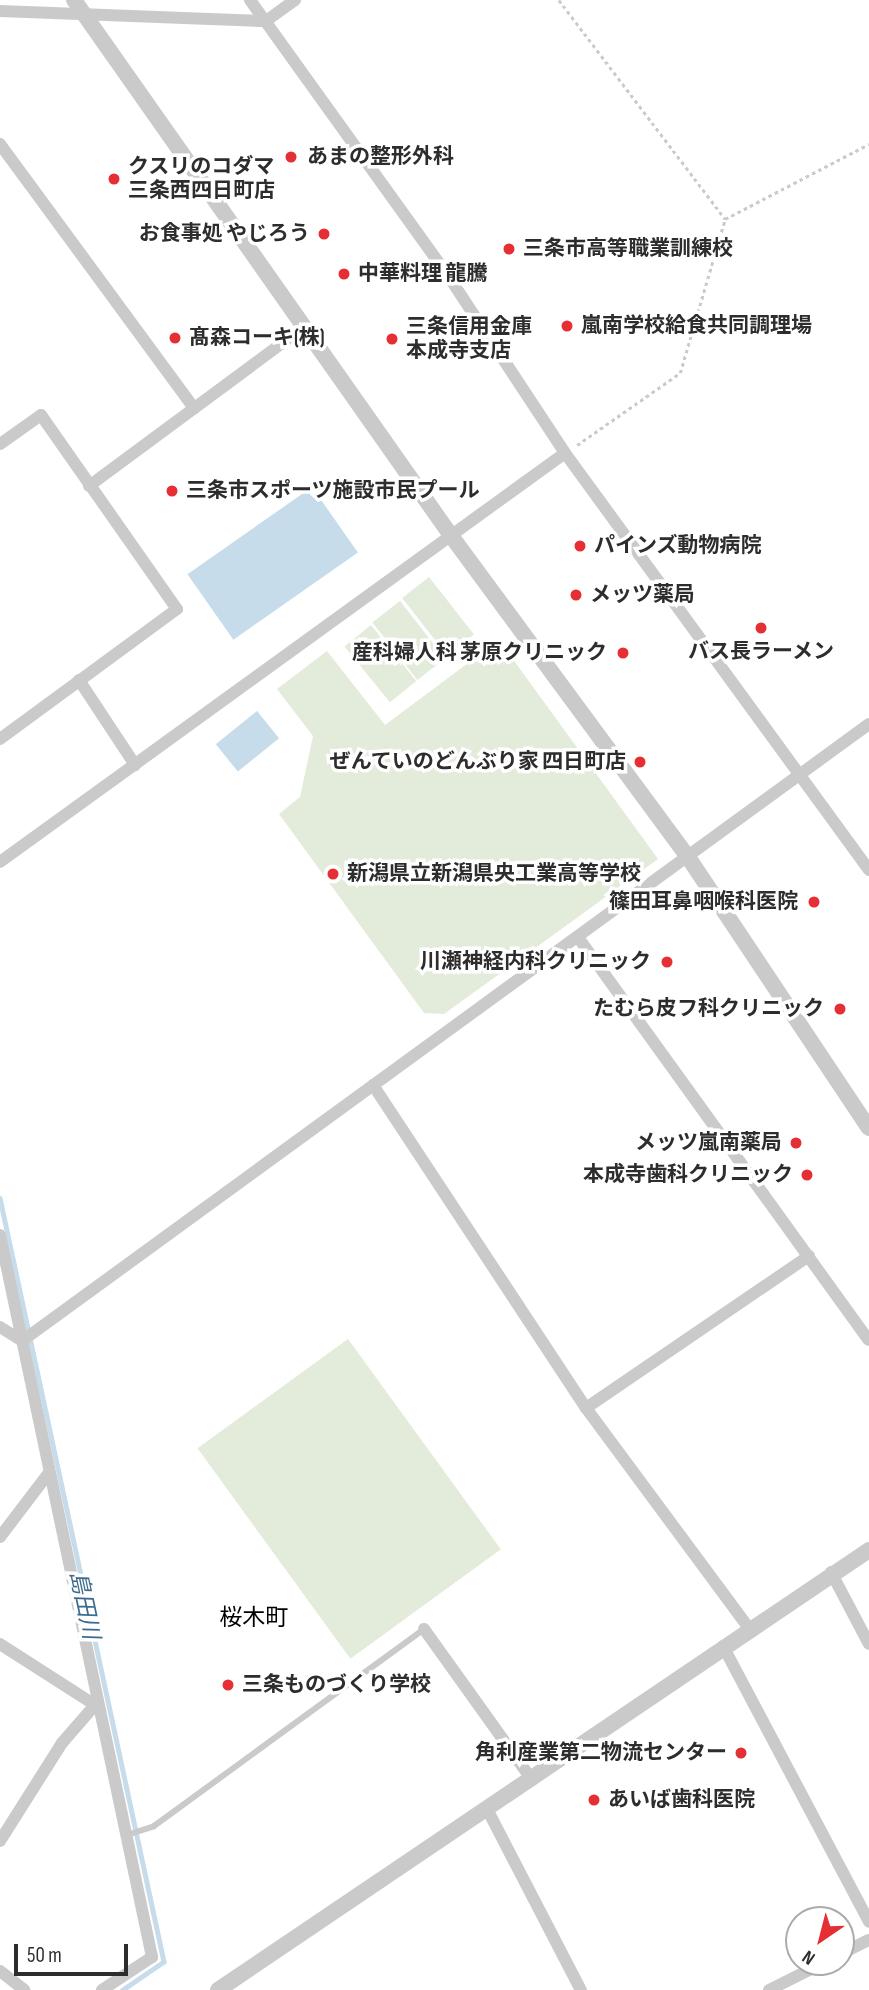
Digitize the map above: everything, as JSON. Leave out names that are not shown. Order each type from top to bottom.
[{"type":"street","points":[[74,0],[452,537],[691,860],[869,1128]]},
{"type":"street","points":[[250,0],[447,274],[565,453],[869,870]]},
{"type":"street","points":[[0,12],[266,21],[295,0]]},
{"type":"street","points":[[0,144],[194,408]]},
{"type":"street","points":[[89,486],[305,326]]},
{"type":"street","points":[[0,444],[41,415],[177,609],[0,739]]},
{"type":"street","points":[[0,862],[565,453]]},
{"type":"street","points":[[79,680],[135,765]]},
{"type":"street","points":[[22,1341],[373,1085],[691,860],[869,724]]},
{"type":"street","points":[[580,940],[869,1340]]},
{"type":"street","points":[[373,1085],[586,1408],[748,1627]]},
{"type":"street","points":[[0,1235],[95,1705],[152,1957],[102,1990]]},
{"type":"street","points":[[586,1408],[809,1256]]},
{"type":"street","points":[[0,1326],[22,1341]]},
{"type":"street","points":[[0,1537],[48,1474]]},
{"type":"street","points":[[218,1990],[532,1780],[748,1627],[869,1550]]},
{"type":"street","points":[[831,1572],[869,1644]]},
{"type":"street","points":[[424,1629],[532,1780]]},
{"type":"street","points":[[0,1644],[95,1705]]},
{"type":"street","points":[[723,1646],[869,1922]]},
{"type":"street","points":[[0,1841],[62,1743],[95,1705]]},
{"type":"street","points":[[487,1810],[581,1990]]},
{"type":"street","points":[[0,1971],[24,1990]]},
{"type":"street","points":[[769,1990],[797,1976]]},
{"type":"lane","points":[[126,1836],[155,1826],[424,1629]]},
{"type":"path","points":[[559,0],[725,219]]},
{"type":"path","points":[[565,453],[680,373],[725,219],[869,144]]},
{"type":"green space","points":[[429,577],[474,635],[447,655],[402,598]]},
{"type":"green space","points":[[400,601],[445,659],[417,680],[372,623]]},
{"type":"green space","points":[[371,625],[416,681],[390,702],[345,646]]},
{"type":"green space","points":[[499,640],[658,859],[444,1014],[424,1013],[279,814],[300,797],[313,736],[277,689],[327,651],[385,725]]},
{"type":"green space","points":[[348,1339],[501,1549],[350,1659],[198,1448]]},
{"type":"water","points":[[312,487],[358,553],[233,640],[187,574]]},
{"type":"water","points":[[257,711],[279,738],[238,772],[216,744]]},
{"type":"waterway","name":"島田川","points":[[0,1198],[164,1962],[123,1990]]},
{"type":"place","name":"あまの整形外科","points":[[291,157]]},
{"type":"place","name":"クスリのコダマ 三条西四日町店","points":[[114,179]]},
{"type":"place","name":"お食事処 やじろう","points":[[324,234]]},
{"type":"place","name":"三条市高等職業訓練校","points":[[509,249]]},
{"type":"place","name":"中華料理 龍騰","points":[[344,274]]},
{"type":"place","name":"嵐南学校給食共同調理場","points":[[567,326]]},
{"type":"place","name":"髙森コーキ(株)","points":[[175,338]]},
{"type":"place","name":"三条信用金庫 本成寺支店","points":[[392,339]]},
{"type":"place","name":"三条市スポーツ施設市民プール","points":[[172,491]]},
{"type":"place","name":"パインズ動物病院","points":[[580,546]]},
{"type":"place","name":"メッツ薬局","points":[[576,595]]},
{"type":"place","name":"バス長ラーメン","points":[[761,628]]},
{"type":"place","name":"産科婦人科 茅原クリニック","points":[[623,653]]},
{"type":"place","name":"ぜんていのどんぶり家 四日町店","points":[[640,762]]},
{"type":"place","name":"新潟県立新潟県央工業高等学校","points":[[333,874]]},
{"type":"place","name":"篠田耳鼻咽喉科医院","points":[[814,902]]},
{"type":"place","name":"川瀬神経内科クリニック","points":[[667,962]]},
{"type":"place","name":"たむら皮フ科クリニック","points":[[840,1009]]},
{"type":"place","name":"メッツ嵐南薬局","points":[[796,1143]]},
{"type":"place","name":"本成寺歯科クリニック","points":[[807,1175]]},
{"type":"place","name":"三条ものづくり学校","points":[[228,1685]]},
{"type":"place","name":"角利産業第二物流センター","points":[[741,1753]]},
{"type":"place","name":"あいば歯科医院","points":[[594,1800]]},
{"type":"district","name":"桜木町","points":[[254,1618]]}]
